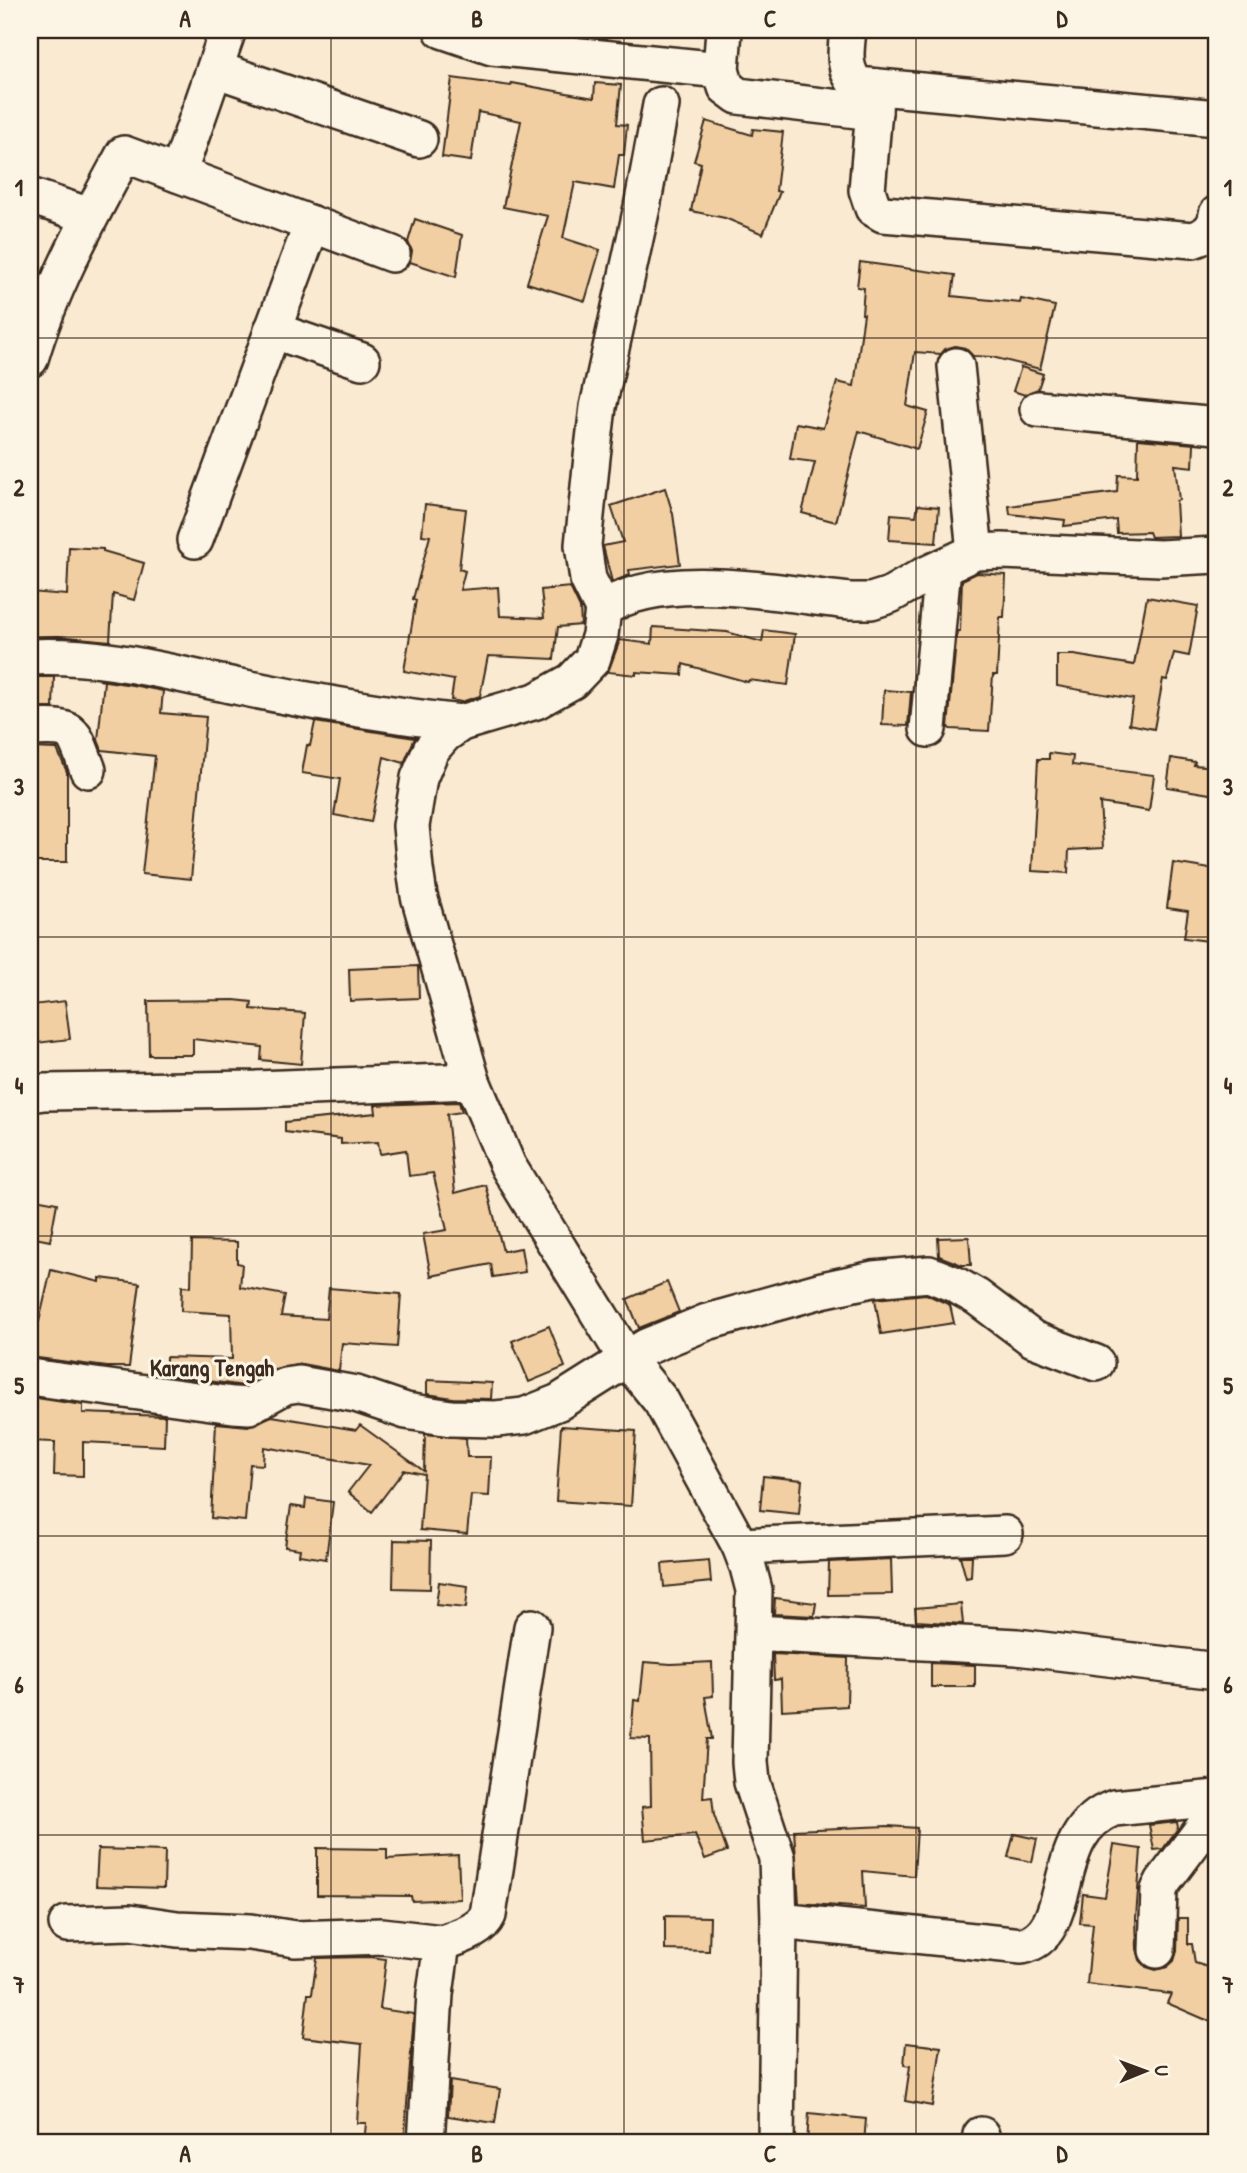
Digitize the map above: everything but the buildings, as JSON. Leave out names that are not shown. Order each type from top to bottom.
[{"type":"street","points":[[178,174],[228,30]]},
{"type":"street","points":[[442,30],[493,38],[607,44],[721,70]]},
{"type":"street","points":[[724,30],[721,70],[726,87],[738,96],[875,99],[1217,118]]},
{"type":"street","points":[[848,30],[845,62],[849,75],[875,99]]},
{"type":"street","points":[[215,69],[419,139]]},
{"type":"street","points":[[875,99],[867,190],[873,208],[883,214],[1193,240],[1205,236],[1217,222],[1217,214]]},
{"type":"street","points":[[661,105],[642,207],[598,408],[583,545],[588,579],[603,609],[600,635],[592,660],[572,681],[536,701],[461,723],[444,735],[431,750],[419,778],[411,826],[419,896],[472,1081],[508,1166],[626,1358],[661,1401],[740,1546],[754,1590],[750,1762],[752,1782],[777,1858],[779,1921],[776,2143]]},
{"type":"street","points":[[30,359],[37,335],[90,216],[124,153],[392,254]]},
{"type":"street","points":[[30,196],[90,216]]},
{"type":"street","points":[[195,540],[312,224]]},
{"type":"street","points":[[272,330],[362,360]]},
{"type":"street","points":[[956,366],[975,552]]},
{"type":"street","points":[[1038,409],[1217,426]]},
{"type":"street","points":[[603,609],[615,601],[636,594],[694,586],[871,601],[890,596],[923,576],[975,552],[1160,558],[1217,555]]},
{"type":"street","points":[[928,729],[943,567]]},
{"type":"street","points":[[30,657],[118,661],[244,688],[399,716],[461,723]]},
{"type":"street","points":[[30,728],[66,729],[74,735],[88,770]]},
{"type":"street","points":[[30,1094],[472,1081]]},
{"type":"street","points":[[30,1377],[249,1406],[285,1386],[299,1384],[356,1394],[406,1411],[451,1418],[496,1419],[524,1416],[559,1402],[646,1347],[696,1326],[789,1298],[873,1279],[929,1274],[977,1297],[1033,1339],[1096,1363]]},
{"type":"street","points":[[740,1546],[1005,1534]]},
{"type":"street","points":[[67,1924],[130,1922],[177,1929],[250,1932],[295,1939],[382,1936],[442,1943],[476,1929],[488,1915],[532,1627]]},
{"type":"street","points":[[754,1633],[1017,1647],[1217,1671]]},
{"type":"street","points":[[779,1921],[1022,1946],[1034,1944],[1045,1933],[1053,1918],[1080,1835],[1101,1813],[1114,1808],[1217,1798]]},
{"type":"street","points":[[1157,1950],[1159,1891],[1217,1810]]},
{"type":"street","points":[[426,2143],[435,1994],[442,1943]]},
{"type":"district","name":"Karang Tengah","points":[[212,1367]]}]
